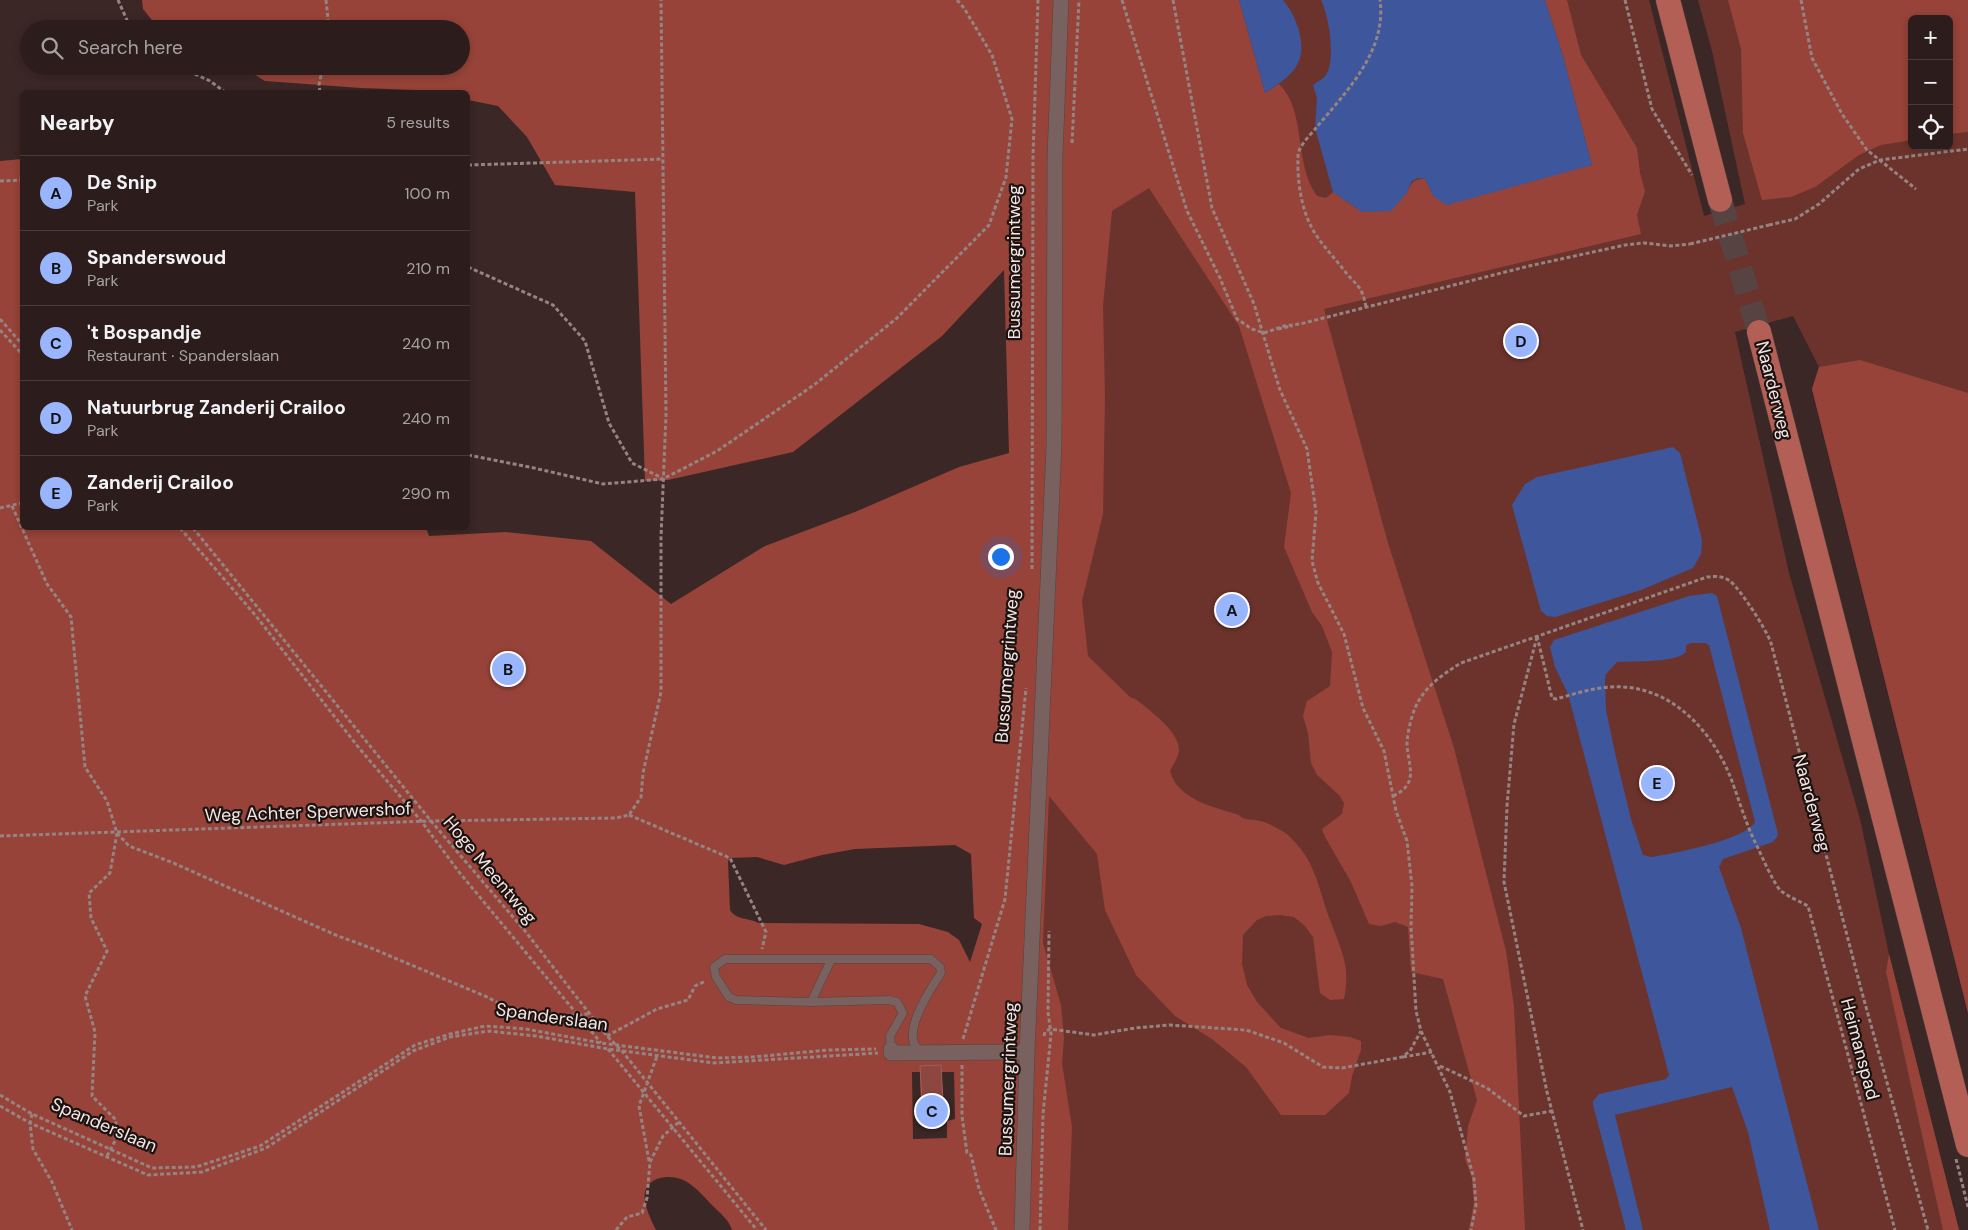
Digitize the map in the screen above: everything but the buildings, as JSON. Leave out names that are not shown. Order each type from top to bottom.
[{"type":"main road","points":[[1668,0],[1720,200]]},
{"type":"main road","name":"Naarderweg","points":[[1759,332],[1968,1145]]},
{"type":"street","name":"Bussumergrintweg","points":[[1022,1230],[1027,1052],[1054,446],[1055,157],[1060,0]]},
{"type":"street","points":[[891,1051],[1027,1052]]},
{"type":"lane","points":[[891,1051],[890,1036],[903,1013],[897,1002],[889,1000],[811,1002],[736,1000],[729,998],[716,977],[714,967],[725,959],[932,959],[940,967],[941,973],[919,1008],[914,1042],[921,1052]]},
{"type":"lane","points":[[811,1002],[831,960]]},
{"type":"path","points":[[118,0],[127,20]]},
{"type":"path","points":[[326,0],[328,20]]},
{"type":"path","points":[[661,0],[666,415],[661,537],[661,692],[643,774],[641,797],[629,815],[730,858],[766,932],[760,959]]},
{"type":"path","points":[[470,455],[603,484],[663,479],[717,451],[814,385],[897,318],[989,225],[1006,177],[1012,119],[992,55],[964,8],[957,0]]},
{"type":"path","name":"Bussumergrintweg","points":[[1032,575],[1032,157],[1038,0]]},
{"type":"path","points":[[1122,0],[1187,211],[1220,278],[1237,319],[1252,330],[1264,333],[1284,326],[1300,324],[1419,295],[1529,266],[1625,245],[1644,243],[1671,246],[1690,244],[1769,225],[1795,218],[1818,204],[1859,169],[1880,160],[1968,149]]},
{"type":"path","points":[[1173,0],[1212,208],[1254,304],[1280,390],[1306,449],[1316,512],[1312,561],[1318,583],[1344,634],[1363,708],[1384,751],[1396,811],[1407,842],[1412,886],[1413,970],[1416,1011],[1421,1031],[1439,1066],[1459,1119],[1474,1179],[1476,1205],[1471,1230]]},
{"type":"path","points":[[1366,307],[1364,294],[1358,283],[1345,272],[1313,229],[1304,207],[1298,174],[1298,153],[1368,61],[1381,21],[1380,0]]},
{"type":"path","points":[[1625,0],[1652,109],[1693,176]]},
{"type":"path","points":[[1801,0],[1812,58],[1842,114],[1867,150],[1916,189]]},
{"type":"path","points":[[197,75],[210,81],[222,90]]},
{"type":"path","points":[[320,90],[321,75]]},
{"type":"path","points":[[470,165],[663,159]]},
{"type":"path","points":[[0,181],[20,180]]},
{"type":"path","points":[[470,268],[552,305],[585,341],[609,423],[632,462],[663,479]]},
{"type":"path","points":[[0,320],[20,342]]},
{"type":"path","points":[[0,330],[20,352]]},
{"type":"path","points":[[0,508],[20,504]]},
{"type":"path","points":[[12,506],[20,524]]},
{"type":"path","points":[[23,530],[47,584],[71,617],[85,767],[107,801],[118,833],[129,846],[171,862],[338,936],[487,997],[506,1007],[559,1016],[589,1014]]},
{"type":"path","points":[[182,530],[256,616],[359,748],[422,822],[459,872],[757,1230]]},
{"type":"path","name":"Hoge Meentweg","points":[[195,530],[431,822],[524,931],[606,1036],[622,1051],[766,1230]]},
{"type":"path","name":"Naarderweg","points":[[1393,796],[1403,791],[1410,781],[1411,770],[1407,742],[1416,707],[1422,696],[1441,675],[1461,662],[1707,577],[1714,576],[1729,581],[1763,625],[1771,643],[1861,988],[1928,1230]]},
{"type":"path","points":[[1537,636],[1514,724],[1507,806],[1504,882],[1552,1111],[1583,1230]]},
{"type":"path","name":"Heimanspad","points":[[1537,636],[1554,698],[1592,689],[1614,687],[1640,690],[1662,697],[1680,708],[1703,729],[1722,758],[1748,828],[1780,890],[1808,906],[1895,1230]]},
{"type":"path","name":"Bussumergrintweg","points":[[996,1230],[979,1189],[971,1155],[967,1153],[962,1116],[962,1052],[964,1035],[1005,899],[1027,684]]},
{"type":"path","name":"Weg Achter Sperwershof","points":[[0,836],[422,822],[616,818],[629,815]]},
{"type":"path","points":[[107,1156],[115,1140],[116,1120],[92,1096],[95,1032],[86,996],[107,951],[91,918],[89,893],[110,873],[118,833]]},
{"type":"path","points":[[606,1036],[657,1009],[688,1000],[695,986],[716,977]]},
{"type":"path","points":[[1050,1029],[1094,1035],[1168,1025],[1246,1030],[1284,1043],[1323,1067],[1342,1068],[1432,1052]]},
{"type":"path","name":"Spanderslaan","points":[[0,1095],[32,1114],[152,1168],[178,1168],[196,1167],[260,1146],[415,1045],[485,1026],[526,1029],[601,1043],[717,1058],[753,1057],[828,1050],[891,1051]]},
{"type":"path","points":[[0,1106],[30,1123],[148,1175],[202,1172],[266,1148],[414,1051],[450,1037],[489,1031],[536,1036],[608,1049],[714,1063],[891,1051]]},
{"type":"path","points":[[1402,1057],[1410,1051],[1421,1031]]},
{"type":"path","points":[[616,1230],[627,1217],[642,1213],[647,1198],[650,1162],[639,1106],[658,1056]]},
{"type":"path","points":[[1439,1066],[1487,1088],[1524,1116],[1552,1111]]},
{"type":"path","points":[[32,1114],[30,1123],[33,1149],[52,1182],[72,1230]]},
{"type":"path","points":[[650,1162],[663,1136],[679,1122]]},
{"type":"shaded area","points":[[142,0],[1239,0],[1265,93],[1279,84],[1288,95],[1297,123],[1305,168],[1317,196],[1326,198],[1333,192],[1362,212],[1406,194],[1411,185],[1418,180],[1425,179],[1434,197],[1592,165],[1563,56],[1545,0],[1567,0],[1581,55],[1637,148],[1640,173],[1645,191],[1637,215],[1641,234],[1324,309],[1388,543],[1454,748],[1506,951],[1514,1007],[1525,1230],[1469,1230],[1474,1202],[1472,1178],[1465,1159],[1468,1126],[1477,1100],[1443,979],[1411,972],[1408,927],[1395,922],[1381,926],[1369,924],[1351,882],[1322,829],[1342,814],[1344,803],[1339,795],[1317,775],[1311,763],[1308,733],[1303,716],[1307,701],[1330,686],[1332,652],[1322,626],[1312,612],[1284,547],[1291,493],[1239,326],[1149,188],[1112,211],[1103,306],[1105,396],[1103,514],[1082,601],[1088,656],[1130,697],[1137,700],[1156,716],[1174,736],[1178,743],[1179,752],[1170,771],[1174,781],[1181,789],[1189,796],[1208,805],[1246,819],[1257,820],[1271,825],[1288,835],[1305,855],[1319,885],[1344,958],[1346,987],[1344,999],[1330,1000],[1320,993],[1313,937],[1304,925],[1294,917],[1266,916],[1257,920],[1243,935],[1242,964],[1247,985],[1257,1002],[1281,1028],[1309,1038],[1330,1035],[1350,1037],[1361,1041],[1361,1050],[1352,1076],[1349,1093],[1325,1115],[1281,1115],[1246,1067],[1212,1039],[1175,1016],[1136,975],[1105,910],[1097,854],[1049,796],[1043,943],[1061,1005],[1064,1038],[1062,1063],[1072,1127],[1068,1230],[732,1230],[724,1217],[694,1187],[677,1178],[665,1177],[649,1184],[645,1194],[649,1216],[656,1230],[0,1230],[0,161],[20,159],[20,530],[427,530],[429,536],[506,532],[591,541],[671,604],[765,546],[855,512],[959,467],[1009,453],[1004,270],[942,336],[793,452],[668,480],[645,481],[635,192],[555,185],[527,137],[498,106],[470,100],[470,90],[361,88],[265,81],[255,75],[470,75],[470,20],[152,20],[143,9]],"holes":[[[955,845],[971,854],[974,918],[982,924],[970,962],[959,940],[948,932],[919,924],[759,923],[736,916],[730,910],[728,861],[730,858],[757,857],[784,865],[855,849]],[[912,1072],[954,1072],[955,1119],[947,1121],[947,1138],[913,1139]]]},
{"type":"shaded area","points":[[1072,0],[1649,0],[1704,216],[1745,204],[1712,51],[1698,0],[1968,0],[1968,1013],[1812,389],[1819,367],[1793,316],[1735,332],[1789,573],[1860,819],[1889,954],[1959,1230],[1036,1230],[1039,1066]]},
{"type":"shaded area","points":[[1728,0],[1968,0],[1968,132],[1953,134],[1953,15],[1908,15],[1908,141],[1881,145],[1859,155],[1815,187],[1791,197],[1762,200],[1743,133],[1741,49]]},
{"type":"shaded area","points":[[1860,360],[1968,393],[1968,1013],[1812,389],[1819,367]]},
{"type":"shaded area","points":[[1889,954],[1959,1230],[1943,1230],[1886,972]]},
{"type":"water","points":[[1239,0],[1283,0],[1288,6],[1299,31],[1301,49],[1297,65],[1287,77],[1265,93]]},
{"type":"water","points":[[1321,0],[1545,0],[1563,56],[1592,165],[1447,205],[1434,197],[1425,179],[1418,178],[1412,181],[1406,194],[1391,211],[1362,212],[1333,192],[1315,128],[1317,98],[1313,85],[1326,75],[1331,59],[1329,27]]},
{"type":"water","points":[[1673,447],[1680,453],[1702,540],[1701,554],[1693,568],[1641,590],[1555,617],[1547,616],[1541,611],[1512,505],[1525,484],[1537,477]]},
{"type":"water","points":[[1712,593],[1717,596],[1778,834],[1773,842],[1723,859],[1719,867],[1741,928],[1819,1230],[1770,1230],[1748,1132],[1732,1087],[1615,1115],[1643,1230],[1626,1230],[1593,1105],[1593,1101],[1599,1094],[1666,1079],[1669,1075],[1568,694],[1555,667],[1550,647],[1554,640],[1689,596]],"holes":[[[1705,643],[1709,645],[1755,822],[1749,829],[1737,835],[1707,845],[1651,857],[1643,855],[1631,819],[1606,710],[1606,674],[1617,662],[1664,660],[1681,656],[1686,652],[1686,645]]]},
{"type":"tunnel","points":[[1720,200],[1759,332]]},
{"type":"place","name":"Natuurbrug Zanderij Crailoo","points":[[1521,341]]},
{"type":"place","name":"De Snip","points":[[1232,610]]},
{"type":"place","name":"Spanderswoud","points":[[508,669]]},
{"type":"place","name":"Zanderij Crailoo","points":[[1657,783]]},
{"type":"place","name":"'t Bospandje","points":[[932,1111]]}]
